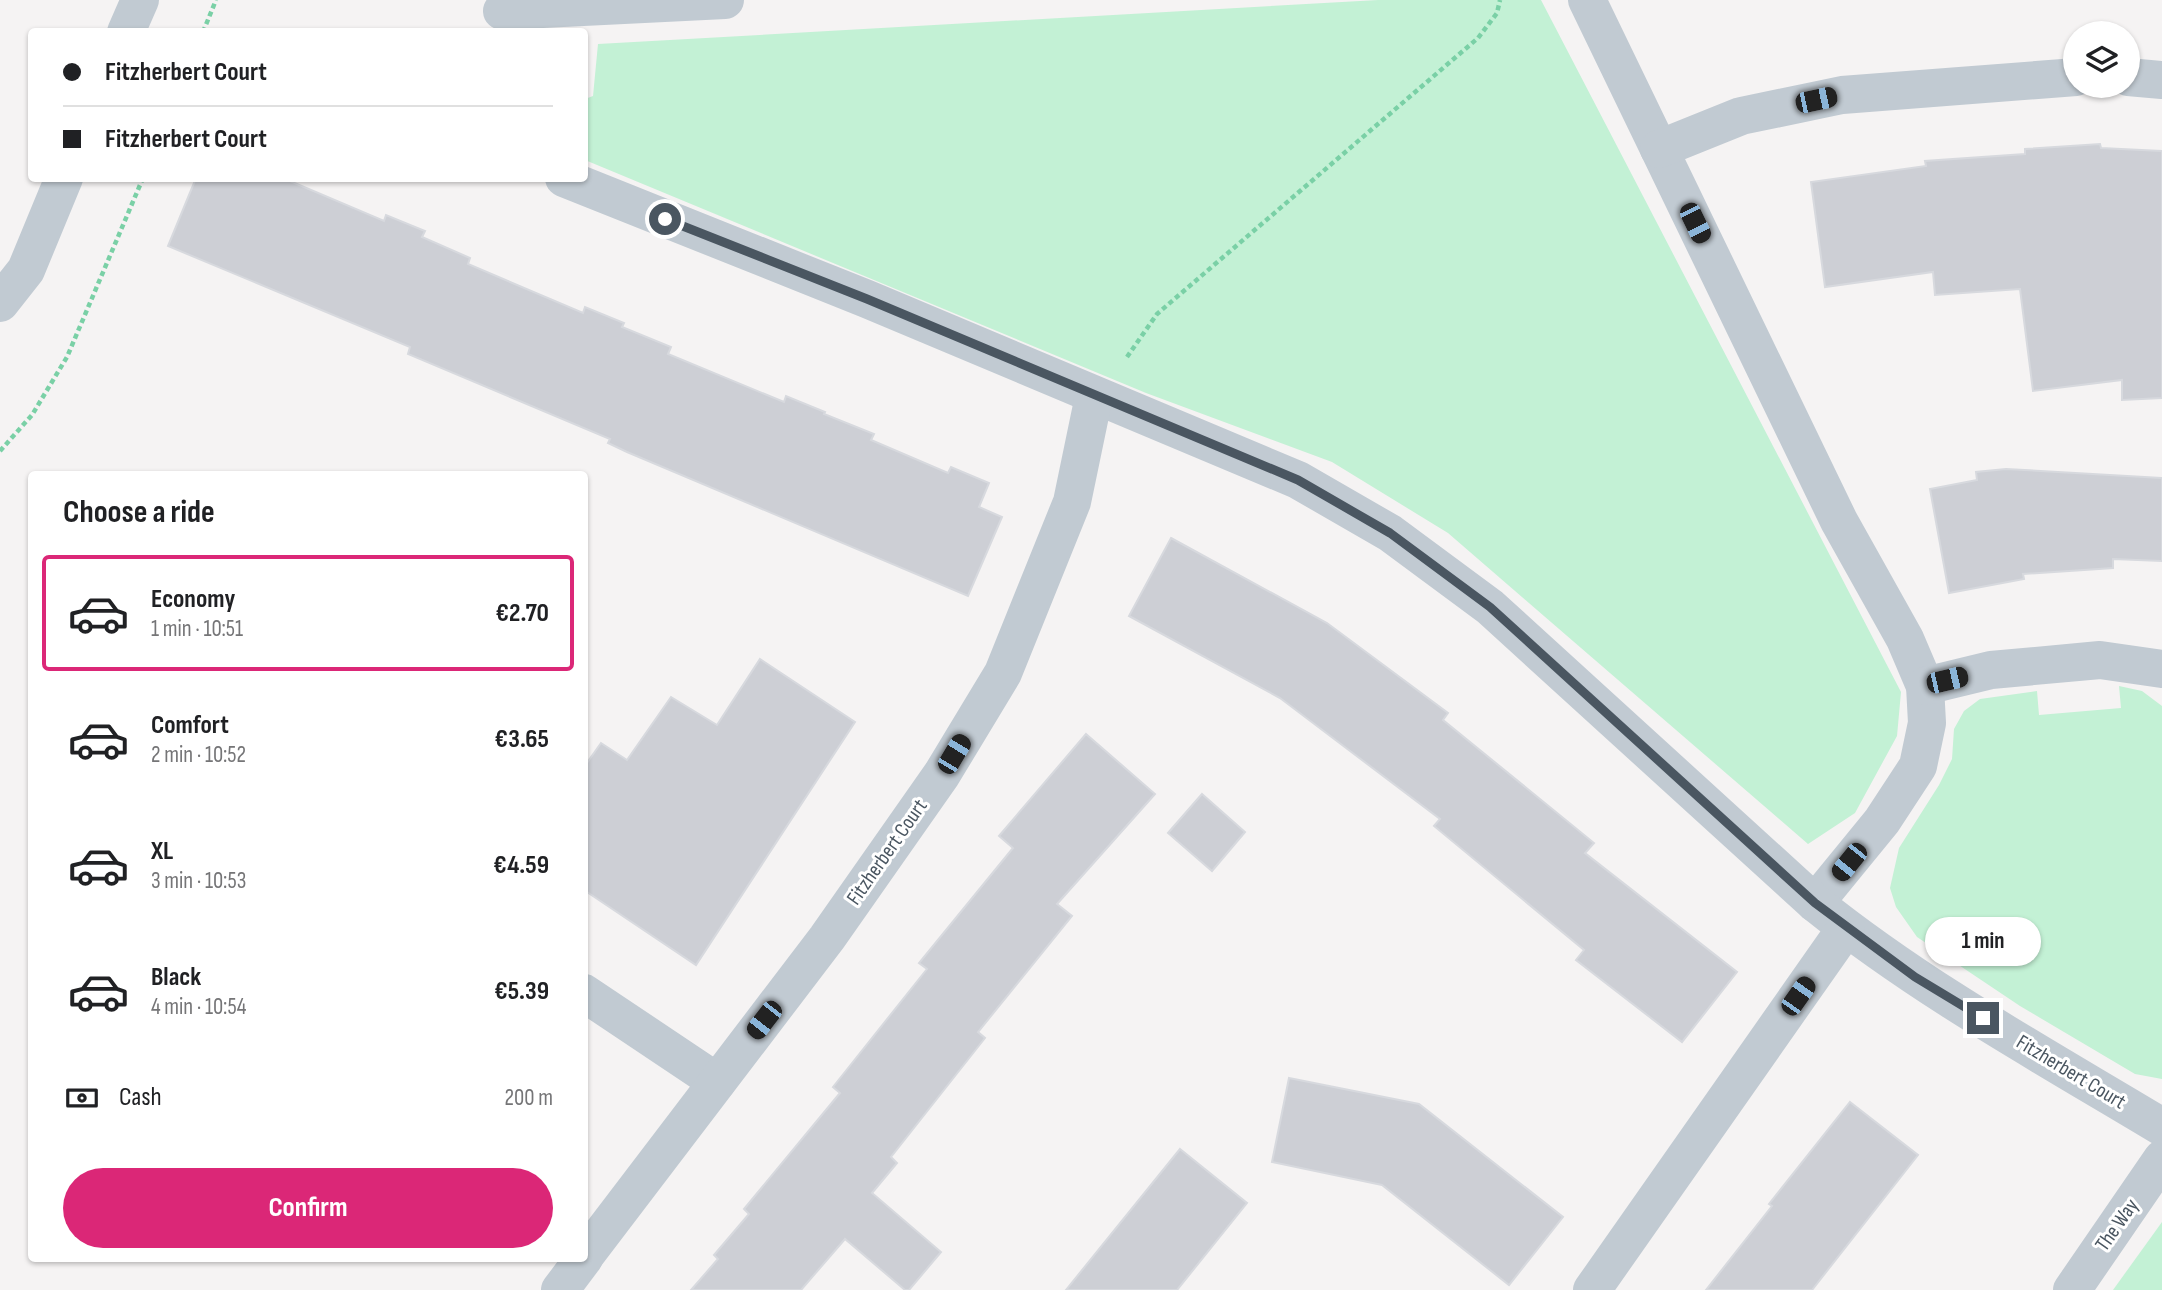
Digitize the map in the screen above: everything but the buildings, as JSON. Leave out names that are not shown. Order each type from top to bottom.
[{"type":"street","points":[[128,28],[140,0]]},
{"type":"street","points":[[502,11],[725,0]]},
{"type":"street","points":[[1587,0],[1839,521],[1905,639],[1925,686],[1927,723],[1918,766],[1882,821],[1815,903]]},
{"type":"street","points":[[1659,149],[1741,117],[1842,95],[2063,78]]},
{"type":"street","points":[[2140,78],[2162,80]]},
{"type":"street","points":[[0,303],[26,270],[62,182]]},
{"type":"street","name":"Fitzherbert Court","points":[[574,182],[867,299],[1298,480],[1390,533],[1490,607],[1815,903],[1846,928],[1915,977],[2162,1127]]},
{"type":"street","name":"Fitzherbert Court","points":[[588,1253],[827,938],[934,785],[1003,673],[1072,502],[1094,396]]},
{"type":"street","points":[[1925,686],[1991,670],[2100,660],[2162,669]]},
{"type":"street","points":[[1592,1290],[1846,928]]},
{"type":"street","points":[[588,996],[718,1082]]},
{"type":"street","name":"The Way","points":[[2072,1290],[2162,1159]]},
{"type":"street","name":"Fitzherbert Court","points":[[560,1290],[581,1262]]},
{"type":"path","points":[[205,28],[216,0]]},
{"type":"path","points":[[1094,396],[1127,358],[1157,314],[1478,38],[1497,13],[1500,0]]},
{"type":"path","points":[[0,451],[32,415],[67,357],[141,182]]},
{"type":"green space","points":[[1378,0],[1541,0],[1901,692],[1897,736],[1855,813],[1808,844],[1448,533],[1332,462],[1146,393],[588,161],[588,98],[593,96],[598,44]]},
{"type":"green space","points":[[2119,686],[2142,691],[2162,706],[2162,1079],[2135,1074],[2020,1006],[1917,937],[1896,907],[1890,888],[1899,848],[1939,785],[1952,759],[1954,729],[1964,711],[1980,699],[2037,691],[2039,715],[2121,708]]},
{"type":"green space","points":[[2162,1222],[2162,1290],[2113,1290]]},
{"type":"route","points":[[665,219],[867,299],[1298,480],[1390,533],[1490,607],[1815,903],[1915,977],[1983,1018]]}]
